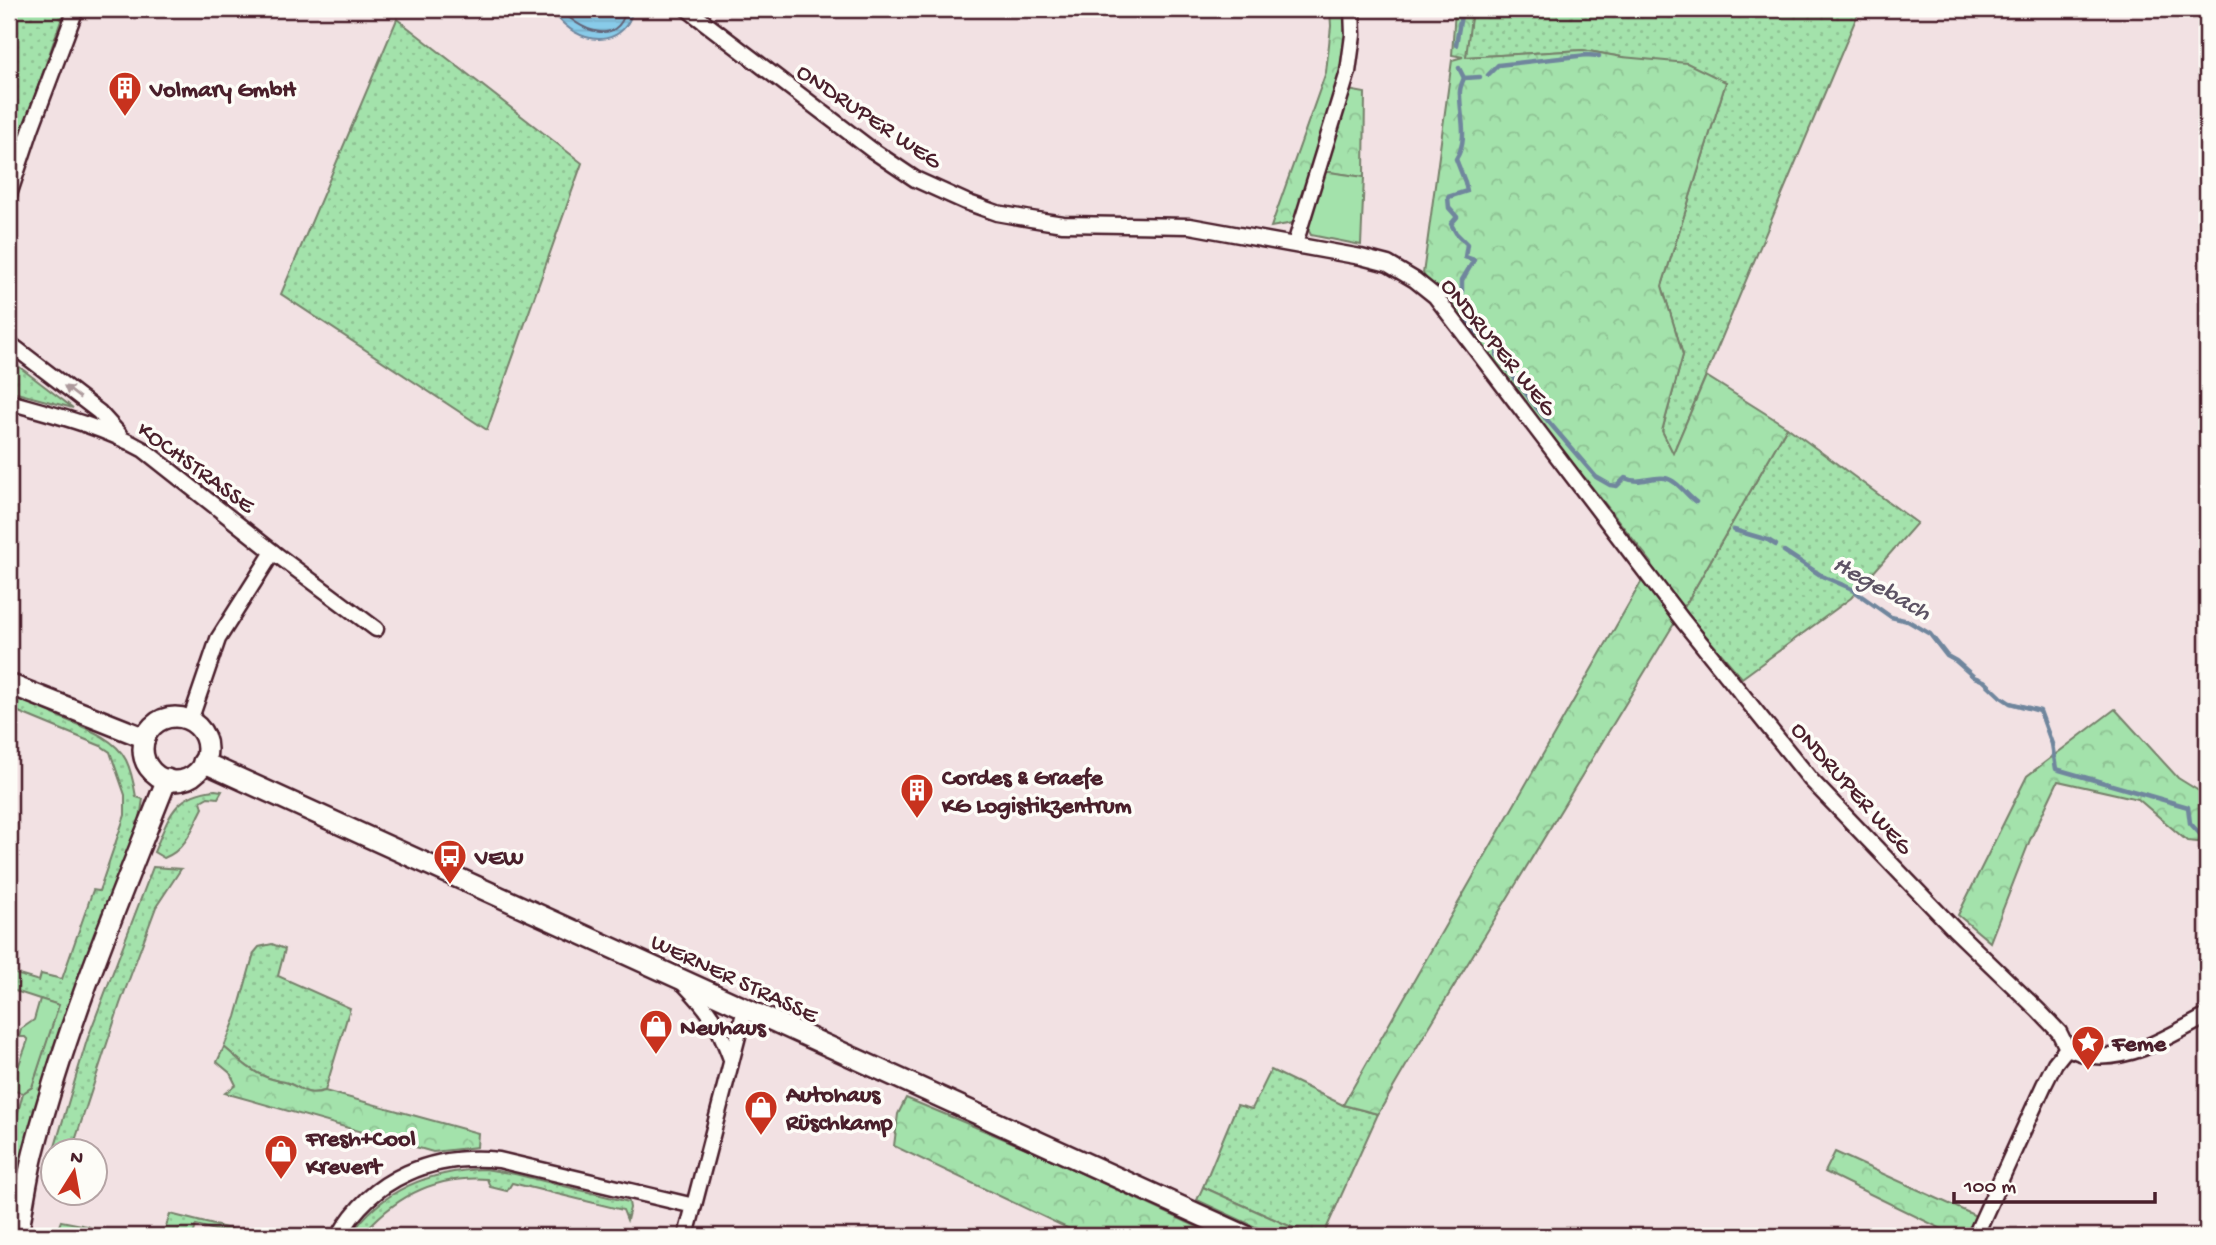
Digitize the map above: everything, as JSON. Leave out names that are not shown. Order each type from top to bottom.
[{"type":"main road","points":[[9,684],[145,738]]},
{"type":"main road","points":[[181,718],[190,721],[203,734],[206,744],[204,762],[192,775],[184,779],[159,776],[147,764],[143,748],[145,738],[154,724],[162,719],[181,718]]},
{"type":"main road","name":"WERNER STRASSE","points":[[204,762],[1246,1236]]},
{"type":"main road","points":[[18,1236],[34,1150],[50,1091],[82,996],[167,779]]},
{"type":"street","points":[[9,195],[76,9]]},
{"type":"street","name":"ONDRUPER WEG","points":[[687,9],[872,150],[915,179],[966,202],[998,212],[1063,224],[1190,226],[1295,244],[1388,264],[1415,279],[1435,296],[1684,621],[1811,780],[1954,929],[2038,1010],[2059,1032],[2067,1048]]},
{"type":"street","points":[[1295,244],[1348,72],[1353,35],[1352,9]]},
{"type":"street","points":[[9,344],[99,412],[122,438]]},
{"type":"street","name":"KOCHSTRASSE","points":[[9,402],[92,426],[144,450],[376,629]]},
{"type":"street","points":[[190,721],[218,639],[273,552]]},
{"type":"street","points":[[679,979],[709,1010],[720,1029],[730,1059]]},
{"type":"street","points":[[686,1236],[745,1009]]},
{"type":"street","points":[[1975,1236],[2044,1085],[2055,1063],[2067,1048],[2090,1056],[2116,1056],[2139,1051],[2207,1016]]},
{"type":"street","points":[[339,1236],[358,1209],[393,1180],[430,1164],[453,1159],[499,1160],[694,1206]]},
{"type":"green space","points":[[9,9],[65,9],[9,170]]},
{"type":"green space","points":[[1330,9],[1348,9],[1347,36],[1337,91],[1293,223],[1271,227],[1326,72]]},
{"type":"green space","points":[[1455,9],[1472,9],[1466,57],[1583,50],[1622,57],[1687,63],[1726,82],[1662,286],[1683,355],[1662,431],[1673,453],[1706,376],[1787,427],[1683,609],[1378,1114],[1343,1105],[1652,563],[1423,274],[1452,60],[1463,57],[1452,55]]},
{"type":"green space","points":[[1472,9],[1860,9],[1673,454],[1662,431],[1683,355],[1662,286],[1726,82],[1583,50],[1465,57]]},
{"type":"green space","points":[[397,19],[582,163],[487,430],[281,294]]},
{"type":"green space","points":[[1348,90],[1365,93],[1364,177],[1322,171]]},
{"type":"green space","points":[[1322,171],[1364,177],[1361,245],[1311,235],[1305,224]]},
{"type":"green space","points":[[9,359],[73,408],[9,391]]},
{"type":"green space","points":[[1787,427],[1917,523],[1851,598],[1742,678],[1683,609]]},
{"type":"green space","points":[[9,695],[47,709],[104,737],[120,751],[128,765],[136,797],[143,799],[140,819],[110,902],[14,1215],[9,1214],[9,1146],[23,1093],[32,1087],[58,1005],[9,989],[9,972],[39,981],[41,974],[62,979],[93,890],[99,891],[125,815],[125,795],[110,752],[9,708]]},
{"type":"green space","points":[[2115,709],[2178,778],[2207,796],[2207,843],[2187,841],[2138,799],[2058,781],[2030,840],[1990,942],[1958,915],[2027,776]]},
{"type":"green space","points":[[222,791],[218,798],[208,797],[201,801],[203,808],[183,844],[164,858],[154,852],[169,818],[181,802],[201,792]]},
{"type":"green space","points":[[153,867],[181,869],[156,907],[120,1004],[77,1136],[58,1136],[87,1040]]},
{"type":"green space","points":[[272,944],[285,949],[278,976],[350,1008],[325,1091],[309,1093],[266,1077],[249,1068],[224,1047],[236,1017],[254,953],[259,947]]},
{"type":"green space","points":[[40,999],[59,1005],[32,1087],[23,1093],[9,1090],[9,1068],[17,1070],[28,1040],[19,1037],[21,1029],[34,1020]]},
{"type":"green space","points":[[224,1047],[260,1074],[306,1092],[325,1091],[478,1133],[477,1147],[433,1152],[225,1093],[236,1085],[230,1073],[217,1062]]},
{"type":"green space","points":[[1271,1070],[1343,1105],[1378,1114],[1323,1236],[1309,1235],[1203,1187],[1237,1105],[1252,1109]]},
{"type":"green space","points":[[906,1098],[1033,1151],[1217,1236],[1084,1236],[894,1146],[898,1114]]},
{"type":"green space","points":[[1835,1152],[1976,1216],[1967,1236],[1956,1236],[1825,1172]]},
{"type":"green space","points":[[485,1169],[629,1202],[627,1220],[623,1210],[512,1183],[507,1191],[490,1187],[487,1179],[468,1179],[433,1185],[417,1191],[387,1210],[361,1236],[350,1236],[377,1206],[408,1186],[445,1174]]},
{"type":"green space","points":[[1203,1187],[1314,1236],[1275,1236],[1197,1200]]},
{"type":"green space","points":[[170,1214],[258,1236],[238,1236],[196,1225],[193,1236],[163,1236]]},
{"type":"green space","points":[[61,1221],[87,1226],[110,1236],[55,1236]]},
{"type":"water","points":[[551,9],[633,9],[623,29],[615,35],[596,39],[575,32]]},
{"type":"waterway","name":"Hegebach","points":[[1456,45],[1462,9]]},
{"type":"waterway","points":[[1488,75],[1498,65],[1599,56]]},
{"type":"waterway","points":[[1459,68],[1464,78],[1460,93],[1463,135],[1456,159],[1467,191],[1448,197],[1449,208],[1457,217],[1451,224],[1467,244],[1465,257],[1474,260],[1462,280],[1462,295],[1468,321],[1475,332],[1486,334],[1498,347],[1497,355],[1536,407],[1596,477],[1617,486],[1625,478],[1635,481],[1665,478],[1696,502]]},
{"type":"waterway","points":[[1464,78],[1480,77]]},
{"type":"waterway","points":[[1734,530],[1776,545]]},
{"type":"waterway","name":"Hegebach","points":[[1784,551],[1822,576],[1850,588],[1891,617],[1908,621],[1930,634],[1947,656],[2010,703],[2040,711],[2052,744],[2056,769],[2188,807],[2190,823],[2201,835],[2207,835]]},
{"type":"place","name":"Volmary GmbH","points":[[125,118]]},
{"type":"place","name":"Cordes & Graefe KG Logistikzentrum","points":[[917,820]]},
{"type":"place","name":"VEW","points":[[450,886]]},
{"type":"place","name":"Neuhaus","points":[[656,1056]]},
{"type":"place","name":"Feme","points":[[2088,1072]]},
{"type":"place","name":"Autohaus Rüschkamp","points":[[761,1137]]},
{"type":"place","name":"Fresh+Cool Krevert","points":[[281,1181]]}]
